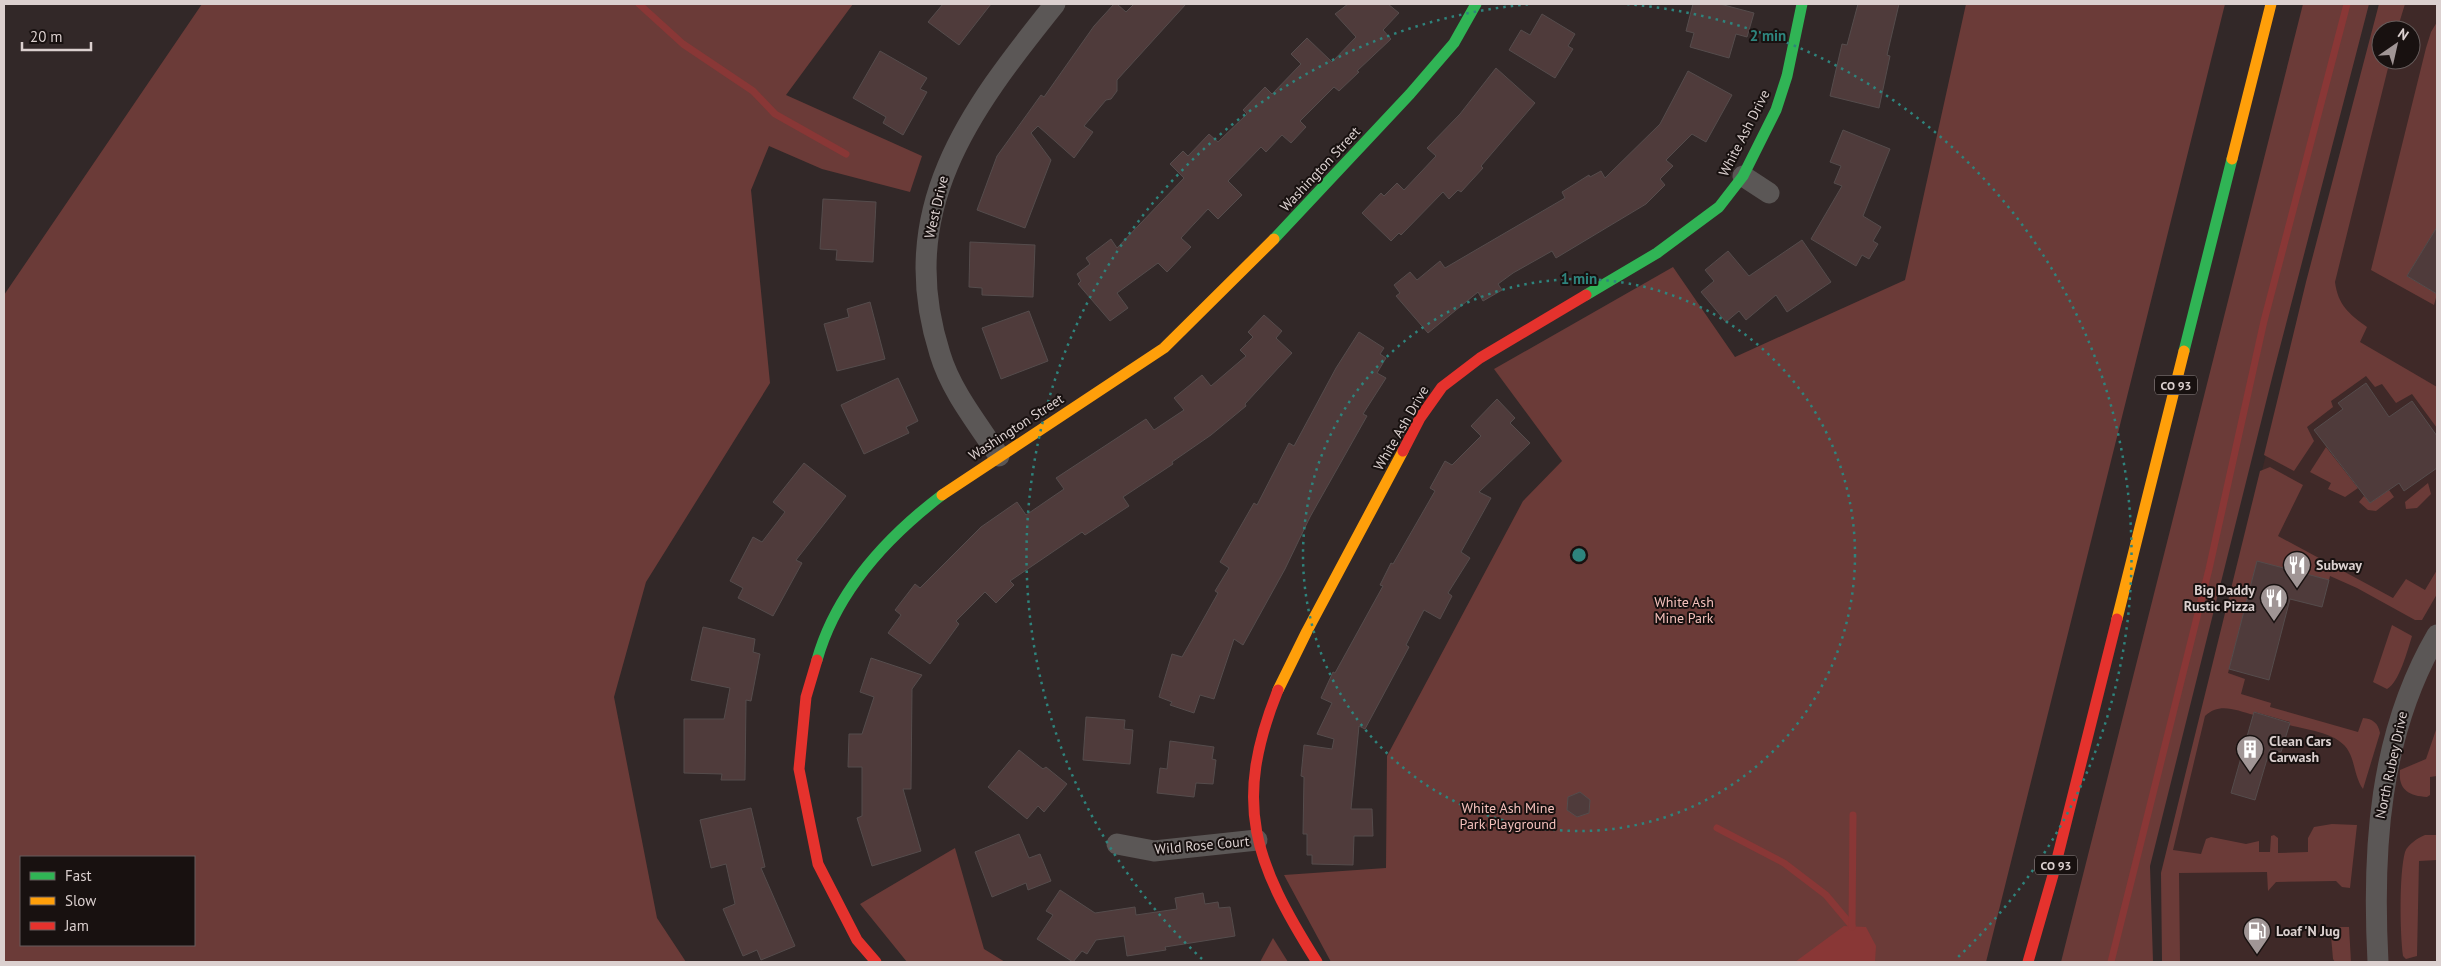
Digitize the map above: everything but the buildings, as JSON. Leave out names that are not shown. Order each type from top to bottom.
[{"type":"main road","name":"Washington Street","points":[[876,962],[857,940],[818,864],[799,768],[806,697],[824,638],[854,585],[889,540],[941,496],[1164,348],[1285,228],[1410,94],[1454,44],[1476,4]]},
{"type":"main road","name":"White Ash Drive","points":[[1317,962],[1280,901],[1257,840],[1252,800],[1258,746],[1270,710],[1294,656],[1420,418],[1442,387],[1480,358],[1657,253],[1719,207],[1743,176],[1776,110],[1787,76],[1802,4]]},
{"type":"main road","name":"CO 93","points":[[2028,962],[2053,876],[2271,4]]},
{"type":"street","name":"West Drive","points":[[999,456],[960,396],[940,355],[926,281],[928,231],[940,184],[950,156],[966,128],[1023,44],[1054,4]]},
{"type":"street","points":[[1743,176],[1768,193]]},
{"type":"street","name":"North Rubey Drive","points":[[2378,962],[2375,867],[2380,810],[2402,710],[2437,635]]},
{"type":"street","name":"Wild Rose Court","points":[[1117,844],[1154,851],[1257,840]]},
{"type":"shaded area","points":[[2379,4],[2437,4],[2437,962],[2164,962],[2161,873],[2371,36],[2371,70],[2421,70],[2421,20],[2375,20]]},
{"type":"shaded area","points":[[1844,926],[1866,927],[1876,946],[1875,962],[1795,962]]},
{"type":"green space","points":[[202,4],[853,4],[786,95],[922,156],[910,192],[822,169],[769,146],[751,190],[770,383],[646,582],[614,697],[657,918],[686,962],[4,962],[4,295]]},
{"type":"green space","points":[[1966,4],[2225,4],[1986,962],[1331,962],[1284,875],[1386,868],[1387,756],[1523,501],[1562,461],[1494,369],[1673,267],[1735,357],[1905,280]]},
{"type":"green space","points":[[2303,4],[2369,4],[2273,374],[2150,866],[2153,962],[2061,962]]},
{"type":"green space","points":[[2379,4],[2405,4],[2400,20],[2375,20]]},
{"type":"green space","points":[[2437,22],[2437,227],[2407,276],[2437,294],[2434,305],[2371,270],[2431,32]]},
{"type":"green space","points":[[2371,34],[2371,70],[2388,70],[2335,282],[2336,290],[2345,308],[2367,327],[2360,342],[2437,387],[2437,428],[2412,394],[2396,403],[2382,384],[2375,387],[2366,376],[2331,401],[2333,407],[2307,427],[2314,441],[2294,471],[2264,455],[2306,282]]},
{"type":"green space","points":[[2326,447],[2358,488],[2345,497],[2328,489],[2331,483],[2310,472]]},
{"type":"green space","points":[[2270,467],[2303,485],[2278,536],[2393,598],[2406,579],[2425,590],[2437,570],[2437,594],[2422,620],[2415,620],[2357,588],[2330,576],[2329,580],[2257,562],[2228,673],[2245,679],[2241,694],[2271,703],[2270,707],[2358,732],[2363,718],[2370,719],[2376,724],[2380,733],[2363,789],[2349,752],[2345,746],[2331,736],[2289,725],[2290,722],[2255,712],[2254,715],[2234,709],[2222,708],[2210,712],[2205,716],[2173,850],[2201,854],[2206,839],[2211,837],[2246,844],[2259,841],[2259,852],[2270,852],[2271,836],[2274,835],[2278,838],[2278,853],[2308,852],[2308,838],[2314,827],[2332,824],[2357,825],[2350,888],[2342,887],[2336,881],[2276,882],[2268,891],[2267,872],[2179,873],[2180,962],[2162,962],[2161,873],[2260,471]]},
{"type":"green space","points":[[2428,483],[2431,494],[2417,508],[2406,509],[2405,502]]},
{"type":"green space","points":[[2389,490],[2394,497],[2376,511],[2368,510],[2359,502],[2364,496],[2370,503]]},
{"type":"green space","points":[[2392,625],[2412,636],[2399,673],[2387,689],[2373,682]]},
{"type":"green space","points":[[2437,727],[2437,776],[2430,777],[2430,795],[2427,797],[2414,795],[2403,787],[2400,770],[2426,759]]},
{"type":"green space","points":[[2425,835],[2437,835],[2437,860],[2419,861],[2417,956],[2406,959],[2403,956],[2401,933],[2403,862],[2408,846]]},
{"type":"green space","points":[[955,848],[984,949],[1005,962],[907,962],[860,904]]},
{"type":"green space","points":[[2337,927],[2349,927],[2351,962],[2335,962],[2333,959],[2331,936]]},
{"type":"green space","points":[[1273,938],[1288,962],[1260,962]]},
{"type":"waterway","points":[[639,4],[683,44],[753,91],[775,114],[846,154]]},
{"type":"waterway","points":[[2111,962],[2209,569],[2264,321],[2347,4]]},
{"type":"waterway","points":[[1852,927],[1853,815]]},
{"type":"waterway","points":[[1717,828],[1784,863],[1826,895],[1852,926]]},
{"type":"traffic: fast","points":[[1274,239],[1410,94],[1454,43],[1476,4]]},
{"type":"traffic: fast","points":[[1586,295],[1657,253],[1719,207],[1743,176],[1776,110],[1787,76],[1802,4]]},
{"type":"traffic: fast","points":[[2184,351],[2232,159]]},
{"type":"traffic: fast","points":[[817,660],[837,611],[850,589],[883,548],[942,495]]},
{"type":"traffic: slow","points":[[2232,159],[2271,4]]},
{"type":"traffic: slow","points":[[942,495],[1164,348],[1274,239]]},
{"type":"traffic: slow","points":[[2117,619],[2184,351]]},
{"type":"traffic: slow","points":[[1278,690],[1307,631],[1403,451]]},
{"type":"traffic: jam","points":[[1403,451],[1420,418],[1442,387],[1480,358],[1586,295]]},
{"type":"traffic: jam","points":[[2028,962],[2053,875],[2117,619]]},
{"type":"traffic: jam","points":[[817,660],[806,697],[799,769],[818,864],[857,940],[876,962]]},
{"type":"traffic: jam","points":[[1278,690],[1264,730],[1256,767],[1254,800],[1257,831],[1265,862],[1278,893],[1317,962]]},
{"type":"place","name":"Subway","points":[[2297,589]]},
{"type":"place","name":"Big Daddy Rustic Pizza","points":[[2274,622]]},
{"type":"place","name":"Clean Cars Carwash","points":[[2250,773]]},
{"type":"place","name":"Loaf 'N Jug","points":[[2257,955]]},
{"type":"park label","name":"White Ash Mine Park","points":[[1684,610]]},
{"type":"park label","name":"White Ash Mine Park Playground","points":[[1508,816]]}]
